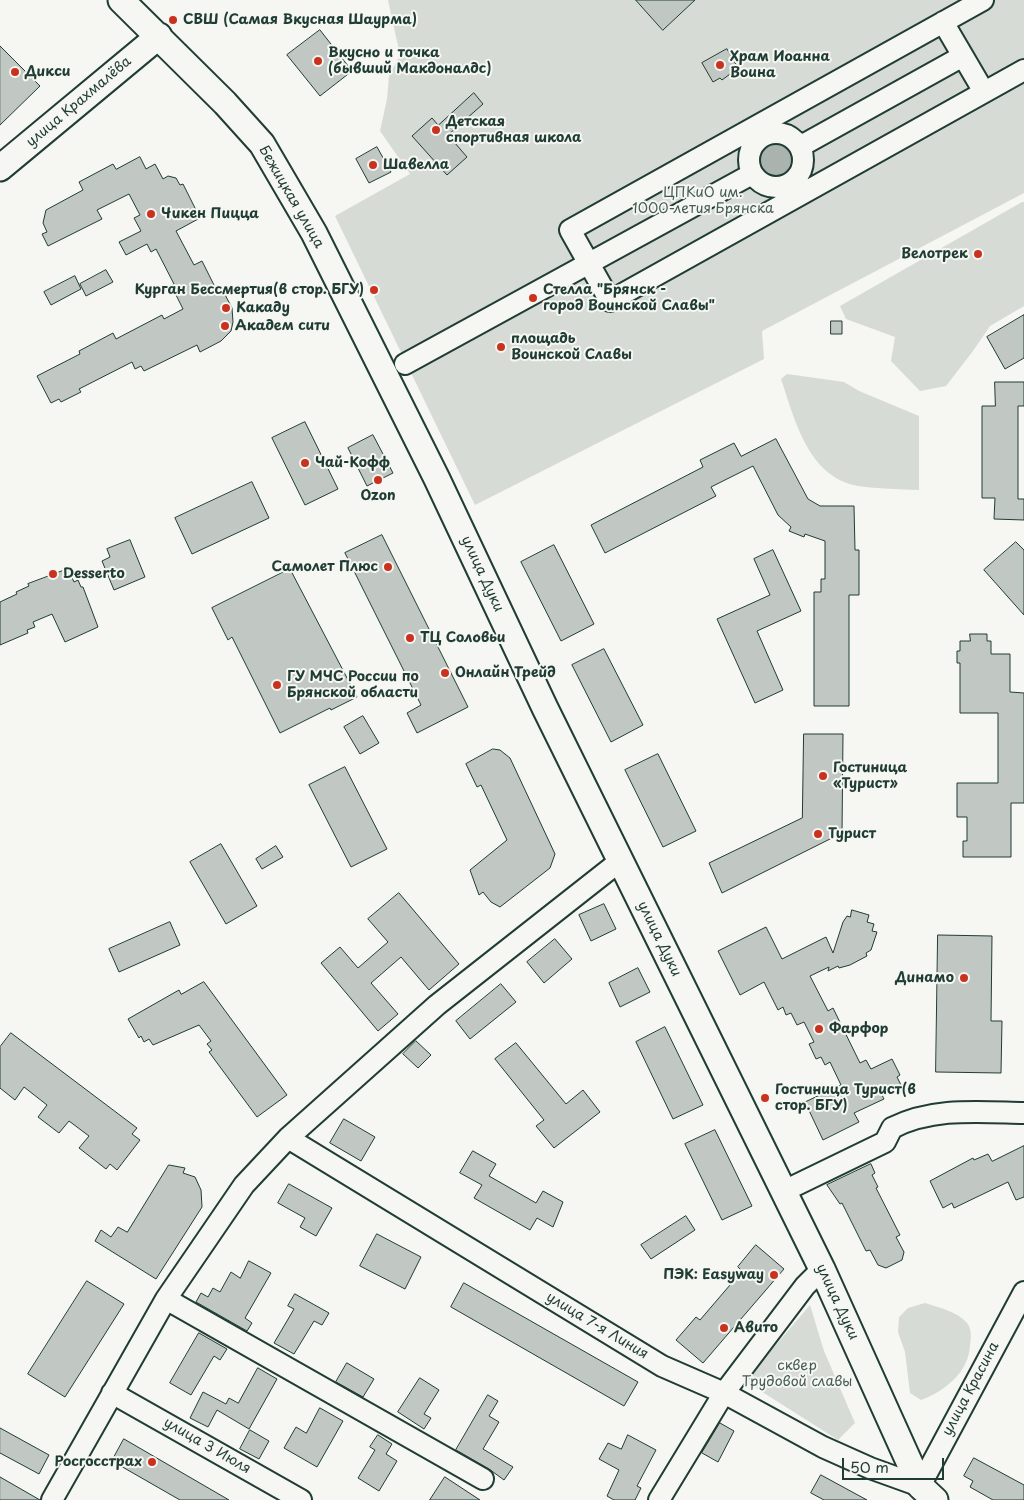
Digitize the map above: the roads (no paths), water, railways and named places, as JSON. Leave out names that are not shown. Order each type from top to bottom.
[{"type":"main road","name":"Бежицкая улица","points":[[121,0],[159,36],[262,144],[394,370]]},
{"type":"main road","name":"улица Крахмалёва","points":[[0,168],[159,36]]},
{"type":"main road","name":"улица Дуки","points":[[394,370],[437,479],[620,861],[822,1269],[928,1493]]},
{"type":"street","points":[[983,0],[760,131],[570,230],[610,301],[794,190],[1024,70]]},
{"type":"street","points":[[944,22],[984,92]]},
{"type":"street","points":[[801,146],[963,56]]},
{"type":"street","points":[[760,131],[784,133],[801,146],[804,156],[803,167],[794,190]]},
{"type":"street","points":[[760,131],[750,153],[749,164],[752,174],[769,187],[794,190]]},
{"type":"street","points":[[394,370],[752,174]]},
{"type":"street","points":[[52,1500],[166,1298],[234,1197],[288,1138],[437,1005],[583,888],[620,861]]},
{"type":"street","points":[[784,1191],[885,1142],[892,1128],[927,1114],[958,1112],[1024,1113]]},
{"type":"street","name":"улица 7-я Линия","points":[[288,1138],[662,1366],[724,1393],[823,1447],[928,1493]]},
{"type":"street","points":[[658,1500],[724,1393],[805,1286],[822,1269]]},
{"type":"street","name":"улица Красина","points":[[928,1493],[1024,1292]]},
{"type":"street","points":[[166,1298],[483,1479]]},
{"type":"street","name":"улица 3 Июля","points":[[112,1393],[301,1500]]},
{"type":"place","name":"СВШ (Самая Вкусная Шаурма)","points":[[173,20]]},
{"type":"place","name":"Вкусно и точка (бывший Макдоналдс)","points":[[318,61]]},
{"type":"place","name":"Храм Иоанна Воина","points":[[720,65]]},
{"type":"place","name":"Дикси","points":[[15,72]]},
{"type":"place","name":"Детская спортивная школа","points":[[436,130]]},
{"type":"place","name":"Шавелла","points":[[373,165]]},
{"type":"place","name":"Чикен Пицца","points":[[151,214]]},
{"type":"place","name":"Велотрек","points":[[978,254]]},
{"type":"place","name":"Курган Бессмертия(в стор. БГУ)","points":[[374,290]]},
{"type":"place","name":"Стелла \"Брянск - город Воинской Славы\"","points":[[533,298]]},
{"type":"place","name":"Какаду","points":[[226,308]]},
{"type":"place","name":"Академ сити","points":[[225,326]]},
{"type":"place","name":"площадь Воинской Славы","points":[[501,347]]},
{"type":"place","name":"Чай-Кофф","points":[[305,463]]},
{"type":"place","name":"Ozon","points":[[378,480]]},
{"type":"place","name":"Самолет Плюс","points":[[388,567]]},
{"type":"place","name":"Desserto","points":[[53,574]]},
{"type":"place","name":"ТЦ Соловьи","points":[[410,638]]},
{"type":"place","name":"Онлайн Трейд","points":[[445,673]]},
{"type":"place","name":"ГУ МЧС России по Брянской области","points":[[277,685]]},
{"type":"place","name":"Гостиница «Турист»","points":[[823,776]]},
{"type":"place","name":"Турист","points":[[818,834]]},
{"type":"place","name":"Динамо","points":[[964,978]]},
{"type":"place","name":"Фарфор","points":[[819,1029]]},
{"type":"place","name":"Гостиница Турист(в стор. БГУ)","points":[[765,1098]]},
{"type":"place","name":"ПЭК: Easyway","points":[[774,1275]]},
{"type":"place","name":"Авито","points":[[724,1328]]},
{"type":"place","name":"Росгосстрах","points":[[152,1462]]},
{"type":"park label","name":"ЦПКиО им. 1000-летия Брянска","points":[[703,202]]},
{"type":"park label","name":"сквер Трудовой славы","points":[[797,1374]]}]
